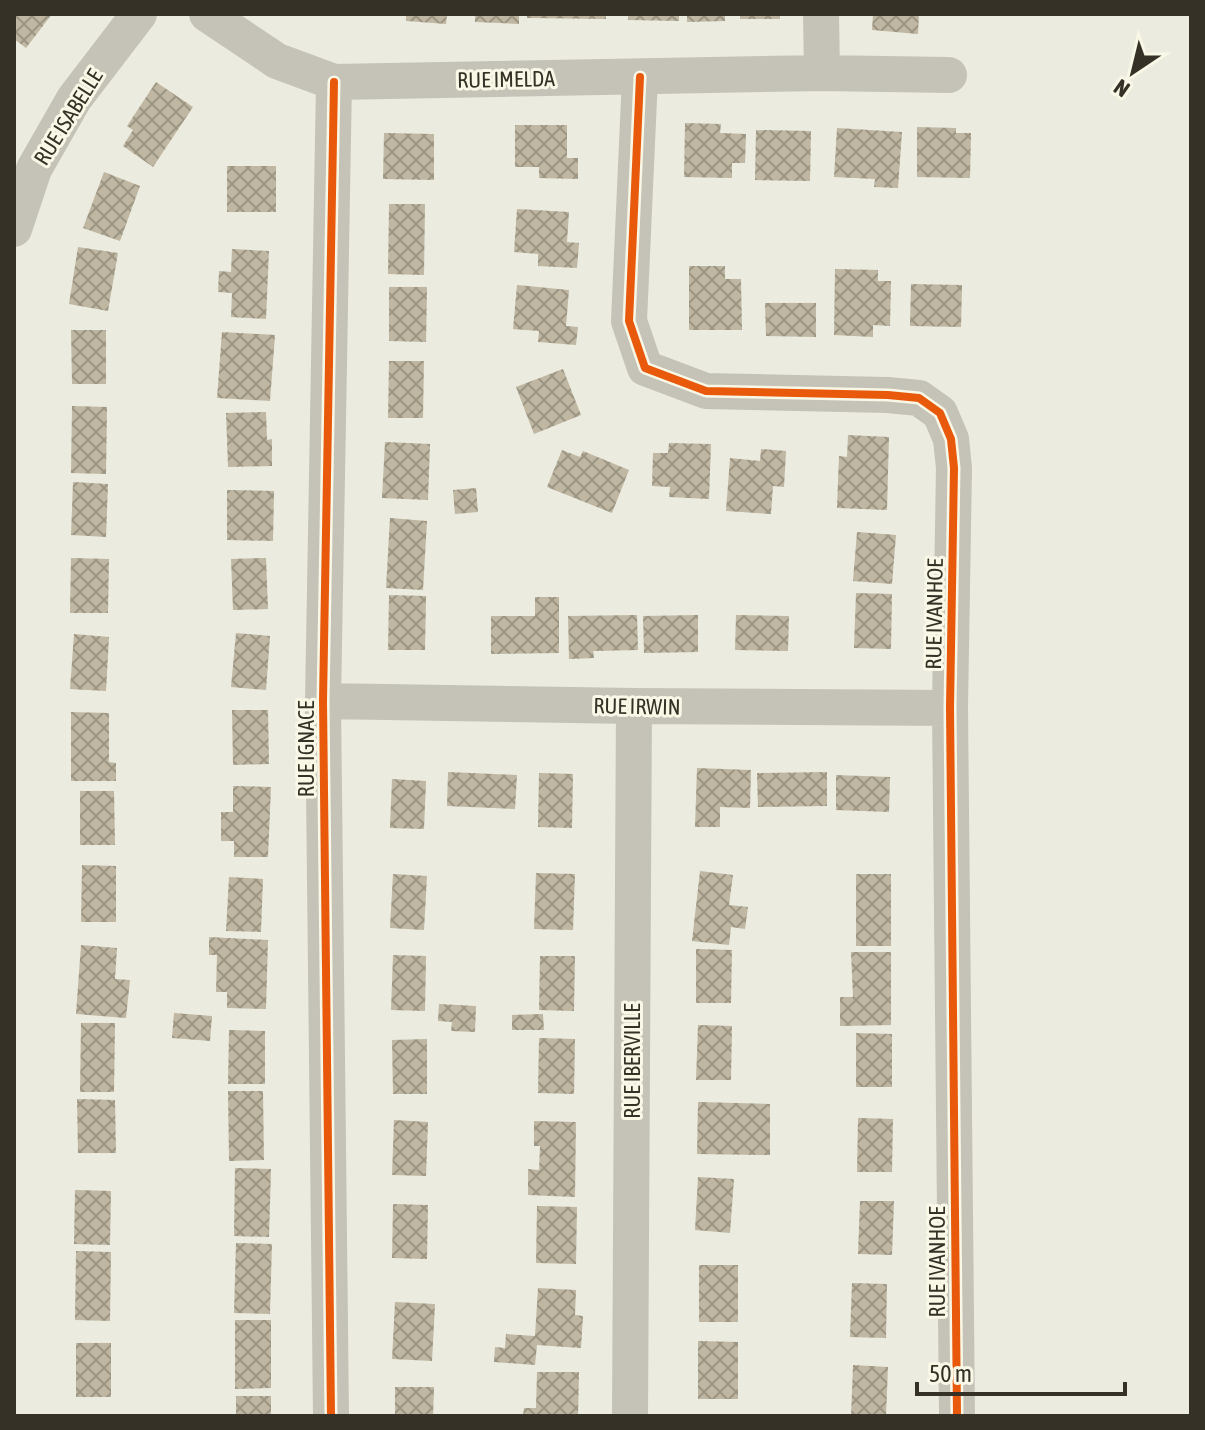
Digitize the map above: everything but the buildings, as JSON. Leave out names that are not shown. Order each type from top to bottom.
[{"type":"street","name":"RUE ISABELLE","points":[[14,229],[34,169],[74,99],[139,14]]},
{"type":"street","name":"RUE IMELDA","points":[[207,14],[277,61],[334,82],[822,73],[949,75]]},
{"type":"street","points":[[821,14],[822,73]]},
{"type":"street","name":"RUE IVANHOE","points":[[640,77],[629,321],[645,368],[706,391],[919,398],[940,413],[951,439],[954,468],[950,708],[957,1416]]},
{"type":"street","name":"RUE IGNACE","points":[[331,1416],[323,701],[334,82]]},
{"type":"street","name":"RUE IRWIN","points":[[323,701],[950,708]]},
{"type":"street","name":"RUE IBERVILLE","points":[[630,1416],[634,706]]},
{"type":"cycle path","points":[[640,77],[629,321],[645,368],[706,391],[919,398],[940,413],[951,439],[954,468],[950,708],[957,1416]]},
{"type":"cycle path","points":[[331,1416],[323,701],[334,82]]}]
